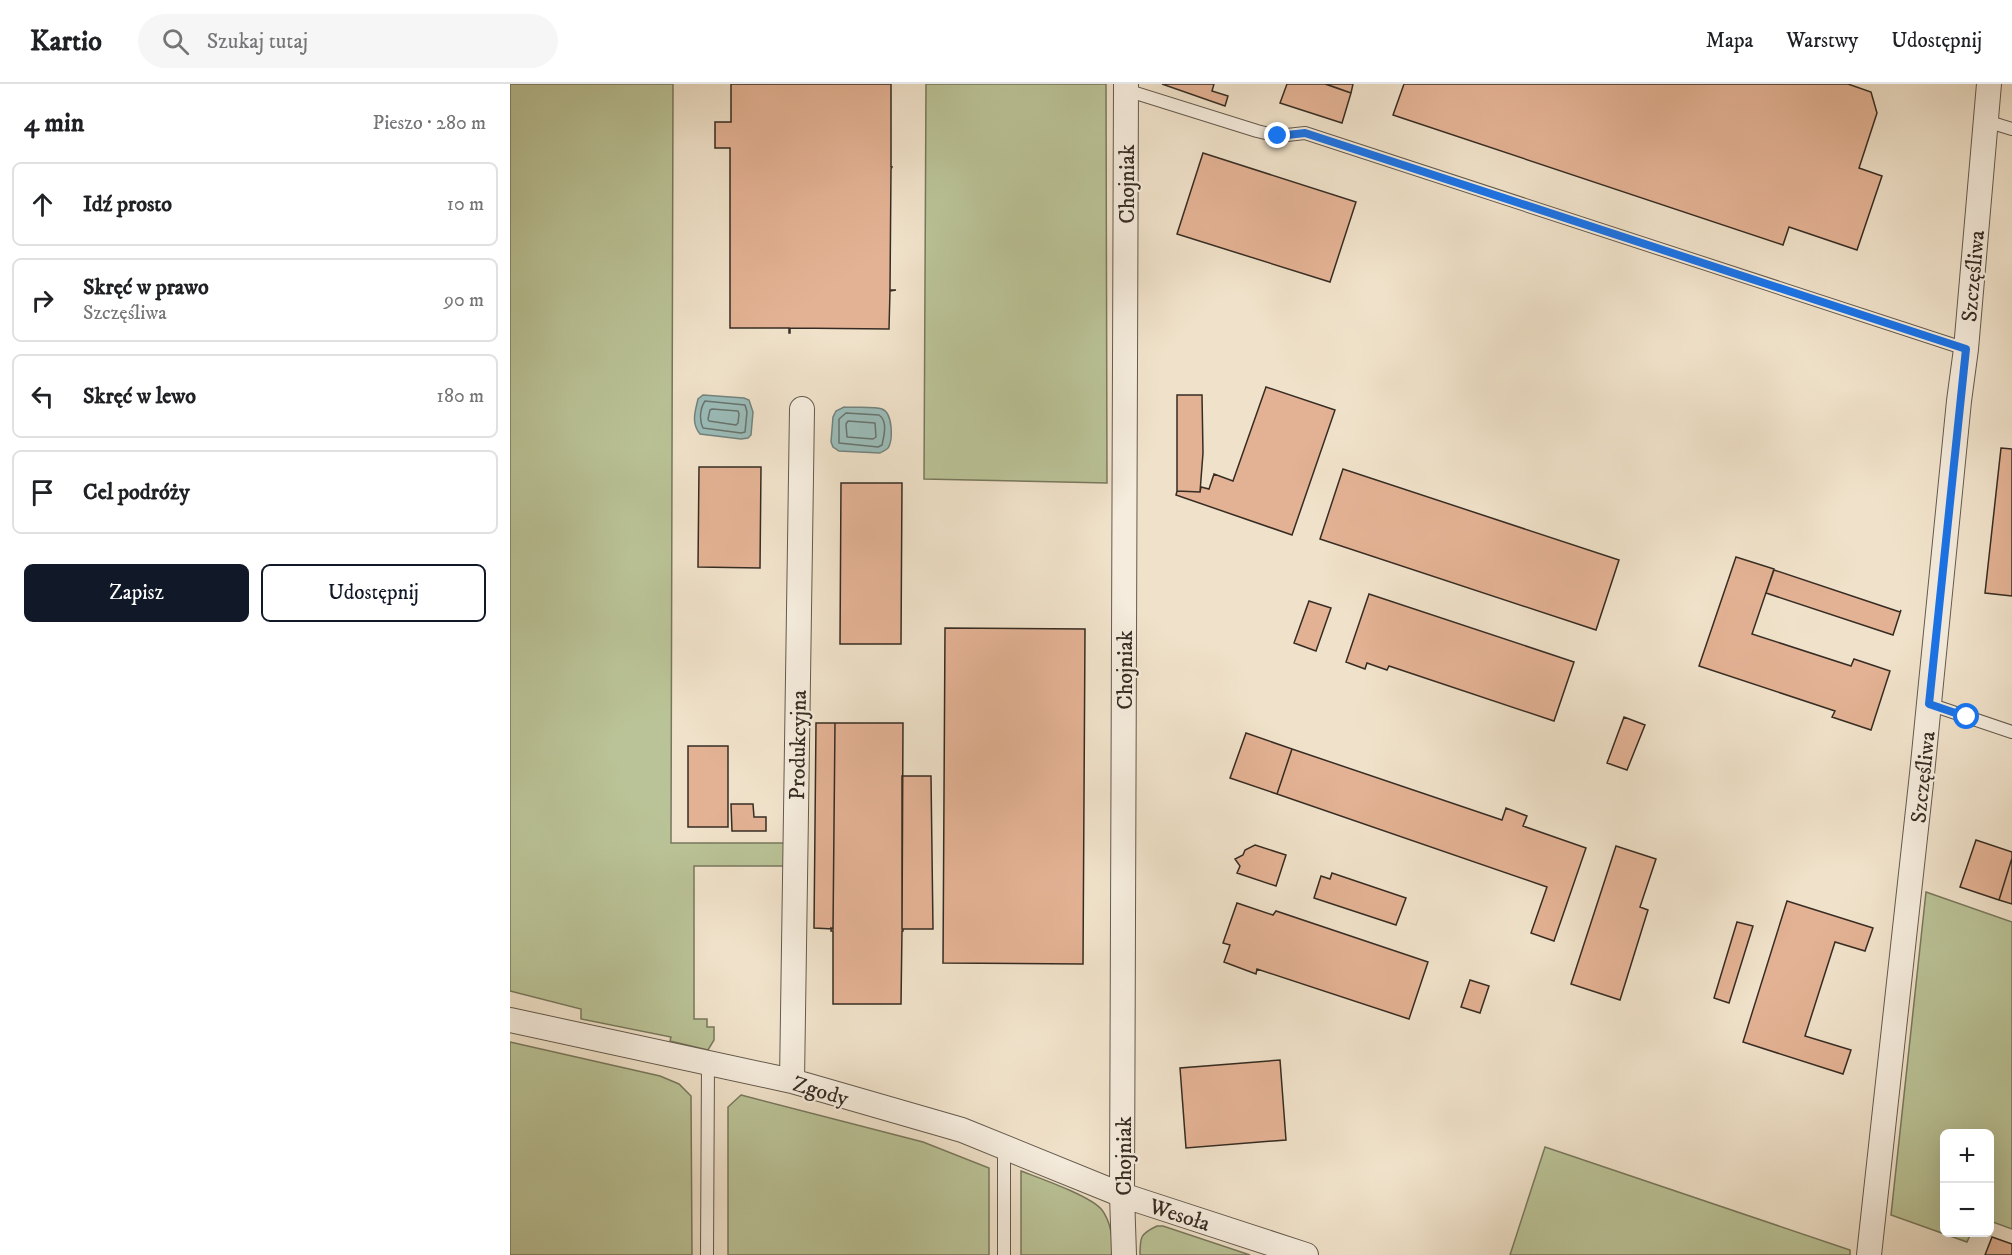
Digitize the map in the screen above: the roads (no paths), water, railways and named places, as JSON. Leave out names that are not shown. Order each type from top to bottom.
[{"type":"street","name":"Szczęśliwa","points":[[1869,1255],[1966,349],[1989,84]]},
{"type":"street","name":"Chojniak","points":[[1124,1255],[1122,1195],[1126,87]]},
{"type":"street","name":"Produkcyjna","points":[[792,1081],[802,409]]},
{"type":"street","name":"Zgody","points":[[510,1020],[792,1081],[962,1130],[1122,1195]]},
{"type":"street","name":"Wesoła","points":[[1122,1195],[1306,1255]]},
{"type":"lane","points":[[1126,87],[1257,132],[1278,136],[1305,133],[1966,349]]},
{"type":"lane","points":[[1986,121],[2012,129]]},
{"type":"lane","points":[[1929,704],[2012,732]]},
{"type":"lane","points":[[706,1255],[708,1062]]},
{"type":"lane","points":[[1004,1148],[1004,1255]]},
{"type":"water","points":[[703,395],[749,400],[753,412],[751,435],[741,439],[700,434],[695,426],[695,417],[698,399]]},
{"type":"water","points":[[844,407],[874,408],[886,411],[891,427],[888,448],[880,453],[839,451],[833,447],[831,442],[833,417],[836,411]]}]
